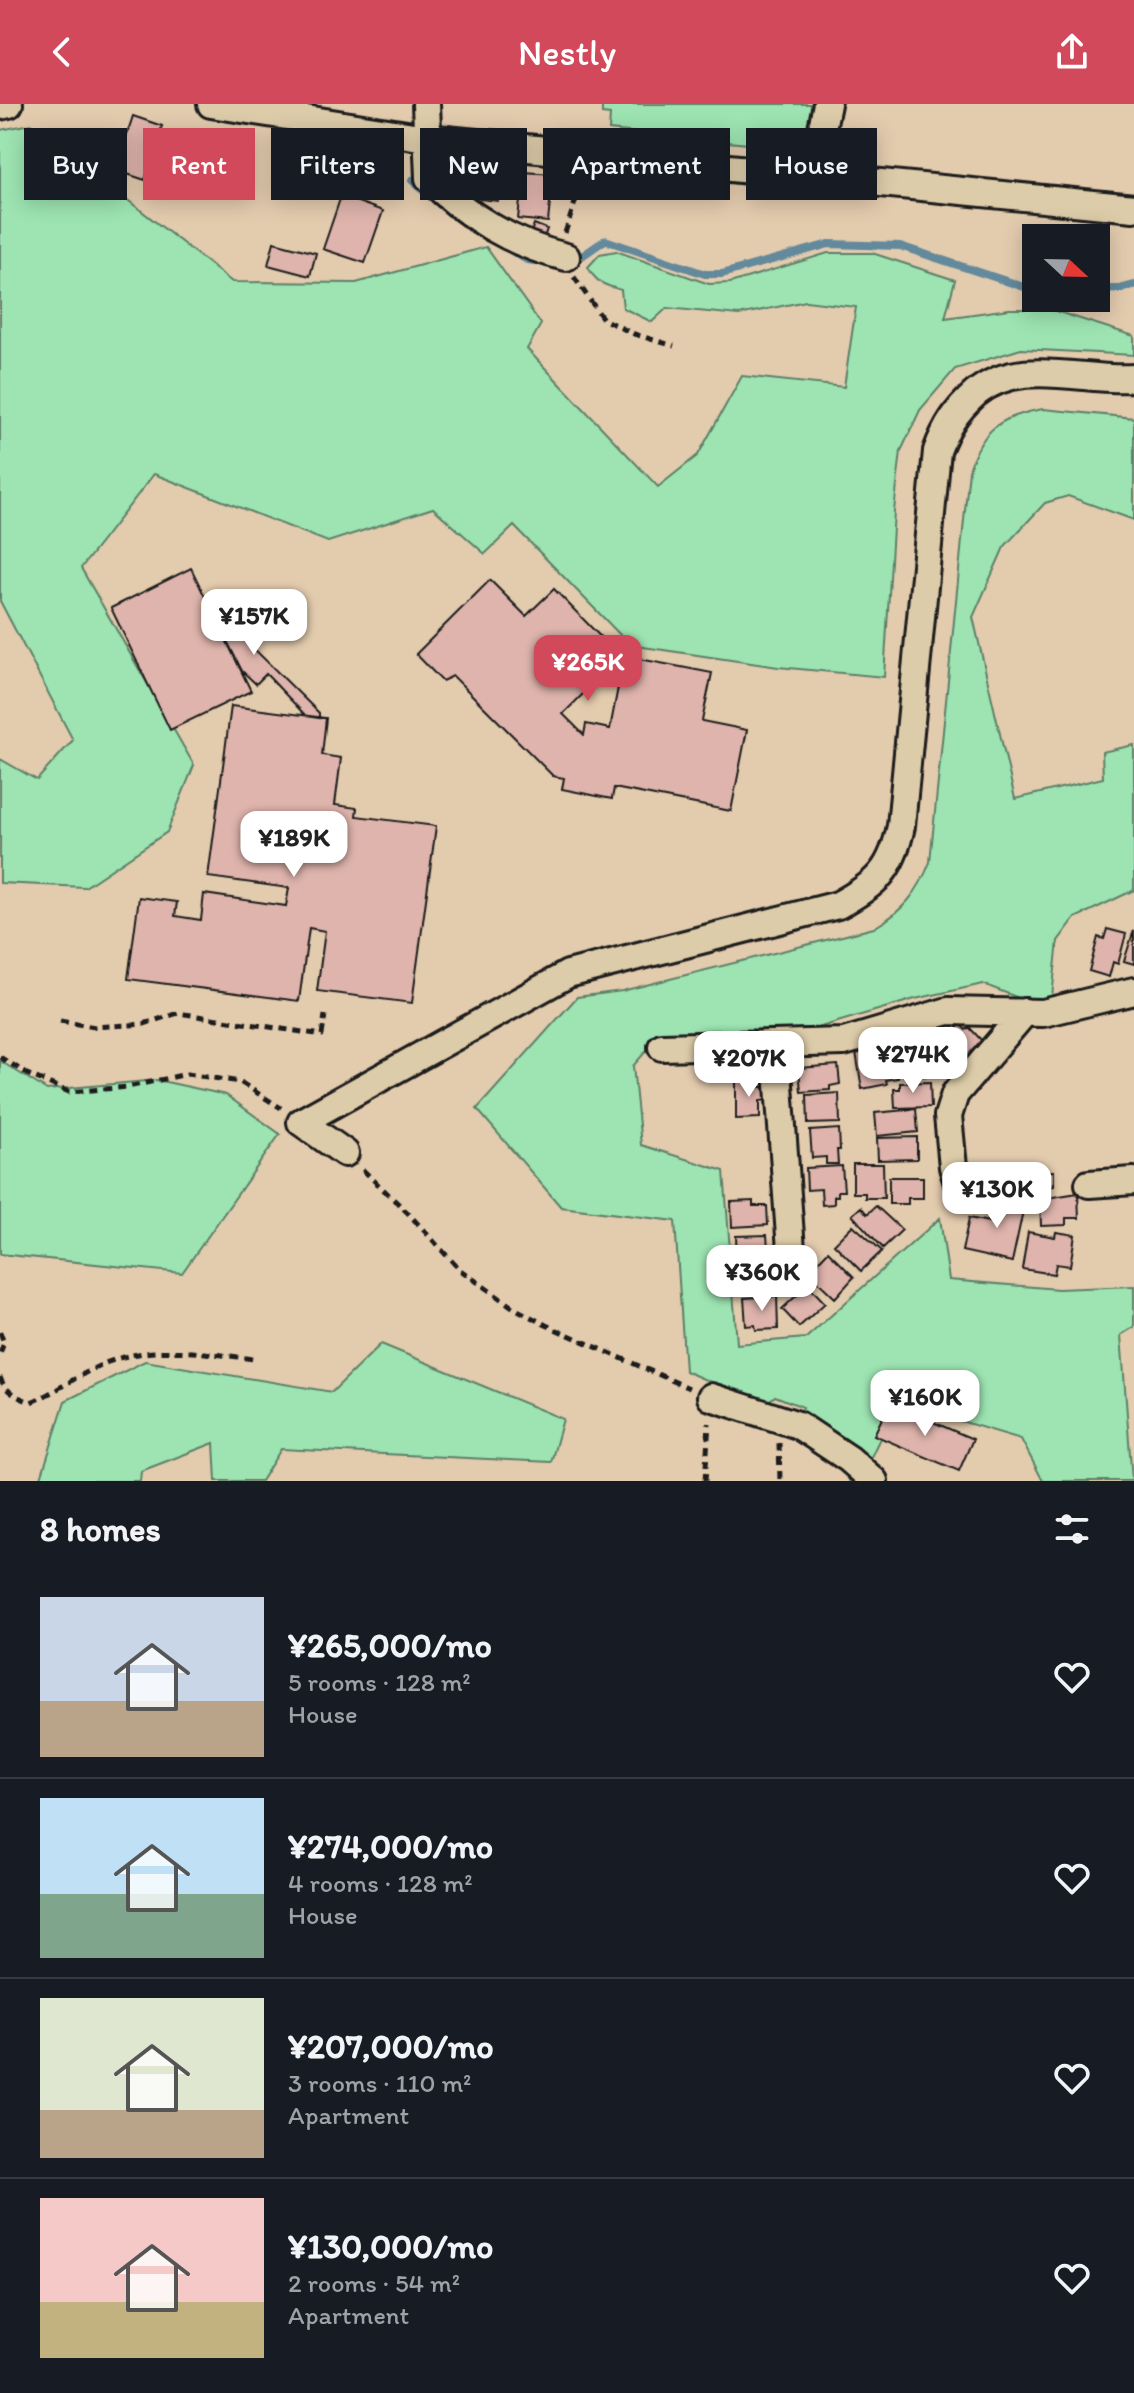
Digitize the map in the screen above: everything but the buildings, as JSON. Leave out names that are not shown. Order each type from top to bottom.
[{"type":"street","points":[[0,106],[9,104]]},
{"type":"street","points":[[211,104],[420,137]]},
{"type":"street","points":[[426,104],[426,128]]},
{"type":"street","points":[[822,128],[827,104]]},
{"type":"street","points":[[877,183],[1134,208]]},
{"type":"street","points":[[451,200],[517,241],[539,251],[566,257]]},
{"type":"street","points":[[345,1153],[301,1122],[568,974],[838,905],[861,893],[884,874],[896,851],[901,826],[937,451],[946,428],[962,406],[986,385],[1003,378],[1027,372],[1134,378]]},
{"type":"street","points":[[662,1047],[844,1042],[948,1011],[1043,1013],[1134,991]]},
{"type":"street","points":[[961,1193],[953,1167],[948,1116],[955,1094],[1025,1012]]},
{"type":"street","points":[[776,1044],[791,1250]]},
{"type":"street","points":[[1089,1184],[1134,1181]]},
{"type":"street","points":[[711,1397],[798,1425],[849,1459],[874,1481]]},
{"type":"path","points":[[575,200],[564,236],[567,265],[581,290],[603,319],[634,334],[674,346]]},
{"type":"path","points":[[60,1021],[95,1027],[144,1024],[178,1013],[322,1035],[325,1015]]},
{"type":"path","points":[[0,1057],[27,1074],[69,1092],[128,1087],[187,1074],[240,1082],[301,1122]]},
{"type":"path","points":[[345,1153],[408,1213],[459,1269],[514,1308],[711,1397],[705,1481]]},
{"type":"path","points":[[0,1332],[4,1343],[0,1353]]},
{"type":"path","points":[[0,1377],[3,1386],[16,1397],[31,1402],[56,1392],[110,1361],[146,1354],[187,1350],[254,1359]]},
{"type":"path","points":[[779,1418],[780,1481]]},
{"type":"green space","points":[[602,104],[817,104],[812,128],[746,128],[746,144],[730,142],[730,128],[609,128],[610,115],[602,114]]},
{"type":"green space","points":[[31,124],[36,128],[24,128],[24,200],[127,199],[232,282],[356,283],[486,247],[541,324],[527,349],[658,487],[698,455],[742,376],[844,387],[856,307],[806,301],[739,315],[667,308],[652,322],[623,308],[621,290],[605,285],[594,277],[588,267],[600,254],[616,251],[709,284],[730,283],[828,253],[872,253],[955,280],[945,318],[1009,309],[1058,312],[1134,336],[1134,355],[1021,349],[955,369],[920,410],[901,451],[894,511],[884,677],[778,667],[630,645],[514,526],[485,554],[433,508],[328,542],[154,474],[81,568],[194,765],[167,832],[85,887],[0,883],[0,759],[37,780],[73,740],[0,601],[0,130]]},
{"type":"green space","points":[[1043,409],[1134,418],[1134,520],[1068,496],[1045,503],[1004,547],[973,617],[1015,799],[1103,778],[1102,752],[1134,745],[1134,890],[1075,918],[1058,941],[1052,997],[1032,1003],[983,984],[915,999],[817,1028],[710,1033],[654,1042],[633,1066],[641,1145],[724,1171],[737,1344],[806,1338],[940,1218],[949,1280],[1058,1289],[1134,1286],[1134,1327],[1121,1335],[1132,1481],[1043,1481],[1021,1439],[897,1402],[870,1459],[888,1481],[849,1481],[842,1449],[799,1419],[803,1407],[775,1396],[764,1405],[685,1371],[675,1221],[561,1207],[477,1109],[577,997],[622,991],[874,928],[908,900],[930,862],[969,470],[980,444],[995,427],[1016,416]]},
{"type":"green space","points":[[0,1061],[47,1090],[157,1080],[226,1095],[280,1134],[182,1273],[0,1254]]},
{"type":"green space","points":[[381,1344],[563,1419],[551,1462],[281,1449],[261,1481],[216,1481],[214,1443],[141,1471],[140,1481],[40,1481],[65,1401],[145,1361],[332,1392]]},
{"type":"waterway","points":[[412,180],[420,187]]},
{"type":"waterway","points":[[570,261],[605,240],[705,274],[722,274],[829,244],[900,246],[1022,286]]},
{"type":"waterway","points":[[510,250],[527,260],[542,262]]},
{"type":"waterway","points":[[1110,289],[1134,285]]}]
